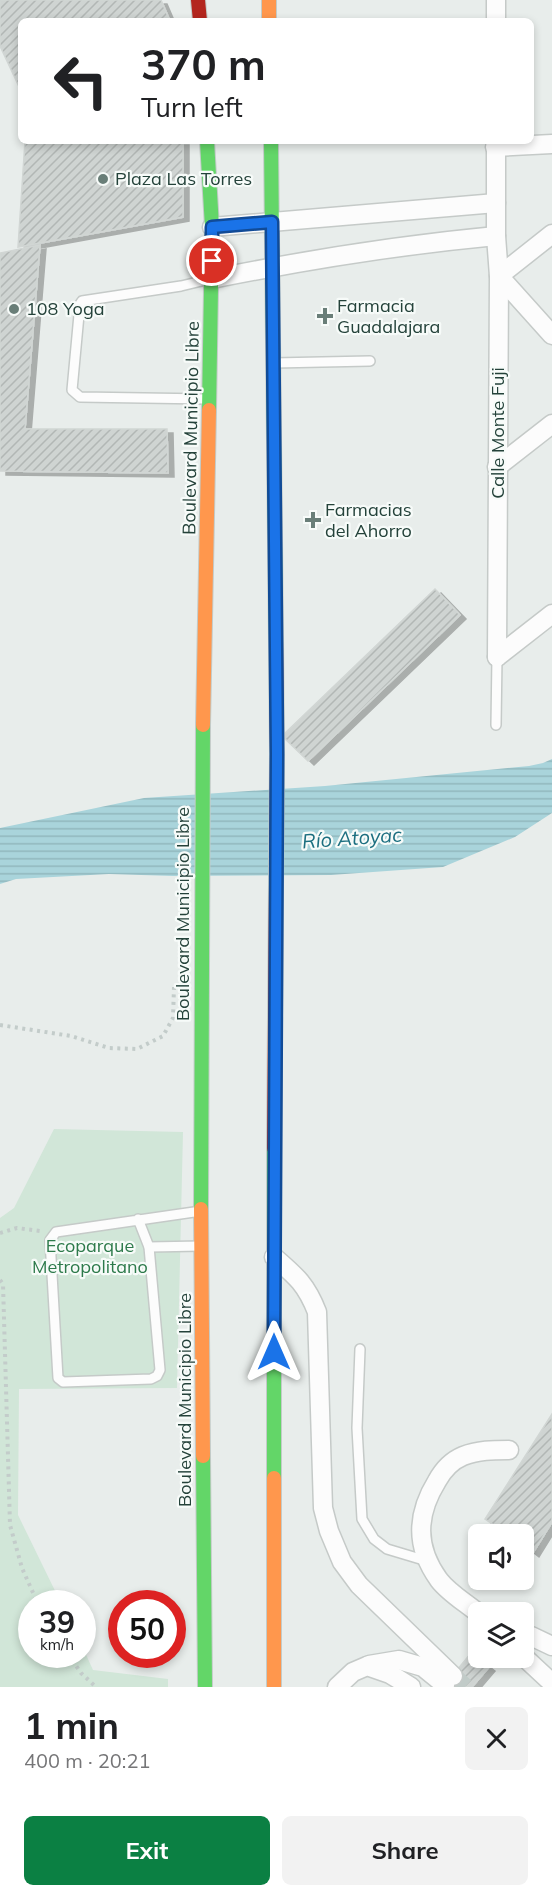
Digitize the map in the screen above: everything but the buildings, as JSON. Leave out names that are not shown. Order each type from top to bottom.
[{"type":"main road","points":[[198,0],[200,18]]},
{"type":"main road","points":[[269,0],[269,18]]},
{"type":"main road","name":"Boulevard Municipio Libre","points":[[205,1687],[200,1108],[202,754],[213,279],[207,144]]},
{"type":"main road","points":[[271,144],[277,754],[274,1111],[274,1687]]},
{"type":"street","points":[[496,0],[496,18]]},
{"type":"street","points":[[495,144],[552,144]]},
{"type":"street","name":"Calle Monte Fuji","points":[[495,144],[499,276],[497,657]]},
{"type":"street","points":[[212,227],[496,203]]},
{"type":"street","points":[[552,234],[499,276],[552,335]]},
{"type":"street","points":[[213,279],[420,243],[496,236]]},
{"type":"street","points":[[497,467],[552,424]]},
{"type":"street","points":[[497,657],[552,614]]},
{"type":"street","points":[[274,1257],[309,1291],[317,1312],[323,1508],[329,1531],[342,1562],[359,1586],[449,1681],[423,1667],[399,1660],[367,1666],[353,1672],[337,1687]]},
{"type":"street","points":[[468,1605],[440,1581],[429,1561],[421,1539],[422,1512],[444,1468],[462,1456],[483,1450],[508,1450]]},
{"type":"street","points":[[534,1637],[552,1646]]},
{"type":"street","points":[[367,1666],[390,1674],[411,1687]]},
{"type":"street","points":[[534,1666],[552,1683]]},
{"type":"lane","points":[[210,399],[80,397],[72,390],[82,301],[213,279]]},
{"type":"lane","points":[[273,363],[370,361]]},
{"type":"lane","name":"Calle Monte Fuji","points":[[496,725],[497,657]]},
{"type":"lane","points":[[138,1219],[149,1247],[160,1370],[158,1376],[151,1379],[63,1382],[58,1378],[50,1240],[52,1235],[56,1232],[138,1219],[201,1211]]},
{"type":"lane","points":[[149,1247],[202,1246]]},
{"type":"lane","points":[[360,1349],[357,1428],[362,1519],[374,1539],[387,1549],[429,1561]]},
{"type":"path","points":[[0,1025],[71,1036],[109,1048],[137,1049],[162,1036],[173,1018],[174,987]]},
{"type":"path","points":[[0,1233],[17,1228],[52,1235]]},
{"type":"path","points":[[0,1280],[3,1284],[10,1525],[22,1568],[32,1590]]},
{"type":"path","points":[[78,1668],[96,1687]]},
{"type":"green space","name":"Ecoparque Metropolitano","points":[[54,1129],[183,1132],[177,1388],[19,1389],[18,1515],[55,1590],[18,1590],[18,1668],[92,1668],[93,1670],[168,1679],[168,1687],[0,1687],[0,1218],[14,1208]]},
{"type":"water","name":"Río Atoyac","points":[[552,759],[552,813],[515,837],[443,867],[331,875],[109,874],[16,879],[0,884],[0,828],[144,798],[325,786],[529,766]]},
{"type":"tunnel","points":[[453,1676],[465,1687]]},
{"type":"traffic: fast","points":[[207,144],[212,227],[209,410]]},
{"type":"traffic: fast","points":[[271,144],[276,640]]},
{"type":"traffic: fast","points":[[201,1209],[203,725]]},
{"type":"traffic: fast","points":[[274,1148],[274,1478]]},
{"type":"traffic: fast","points":[[203,1456],[205,1687]]},
{"type":"traffic: slow","points":[[269,0],[269,18]]},
{"type":"traffic: slow","points":[[203,725],[209,410]]},
{"type":"traffic: slow","points":[[201,1209],[203,1456]]},
{"type":"traffic: slow","points":[[274,1478],[274,1687]]},
{"type":"traffic: jam","points":[[198,0],[200,18]]},
{"type":"traffic: jam","points":[[274,1148],[276,640]]},
{"type":"place","name":"Plaza Las Torres","points":[[103,179]]},
{"type":"place","name":"108 Yoga","points":[[14,309]]},
{"type":"place","name":"Farmacia Guadalajara","points":[[325,316]]},
{"type":"place","name":"Farmacias del Ahorro","points":[[313,520]]},
{"type":"route","points":[[212,261],[212,227],[272,222],[277,754],[274,1352]]}]
